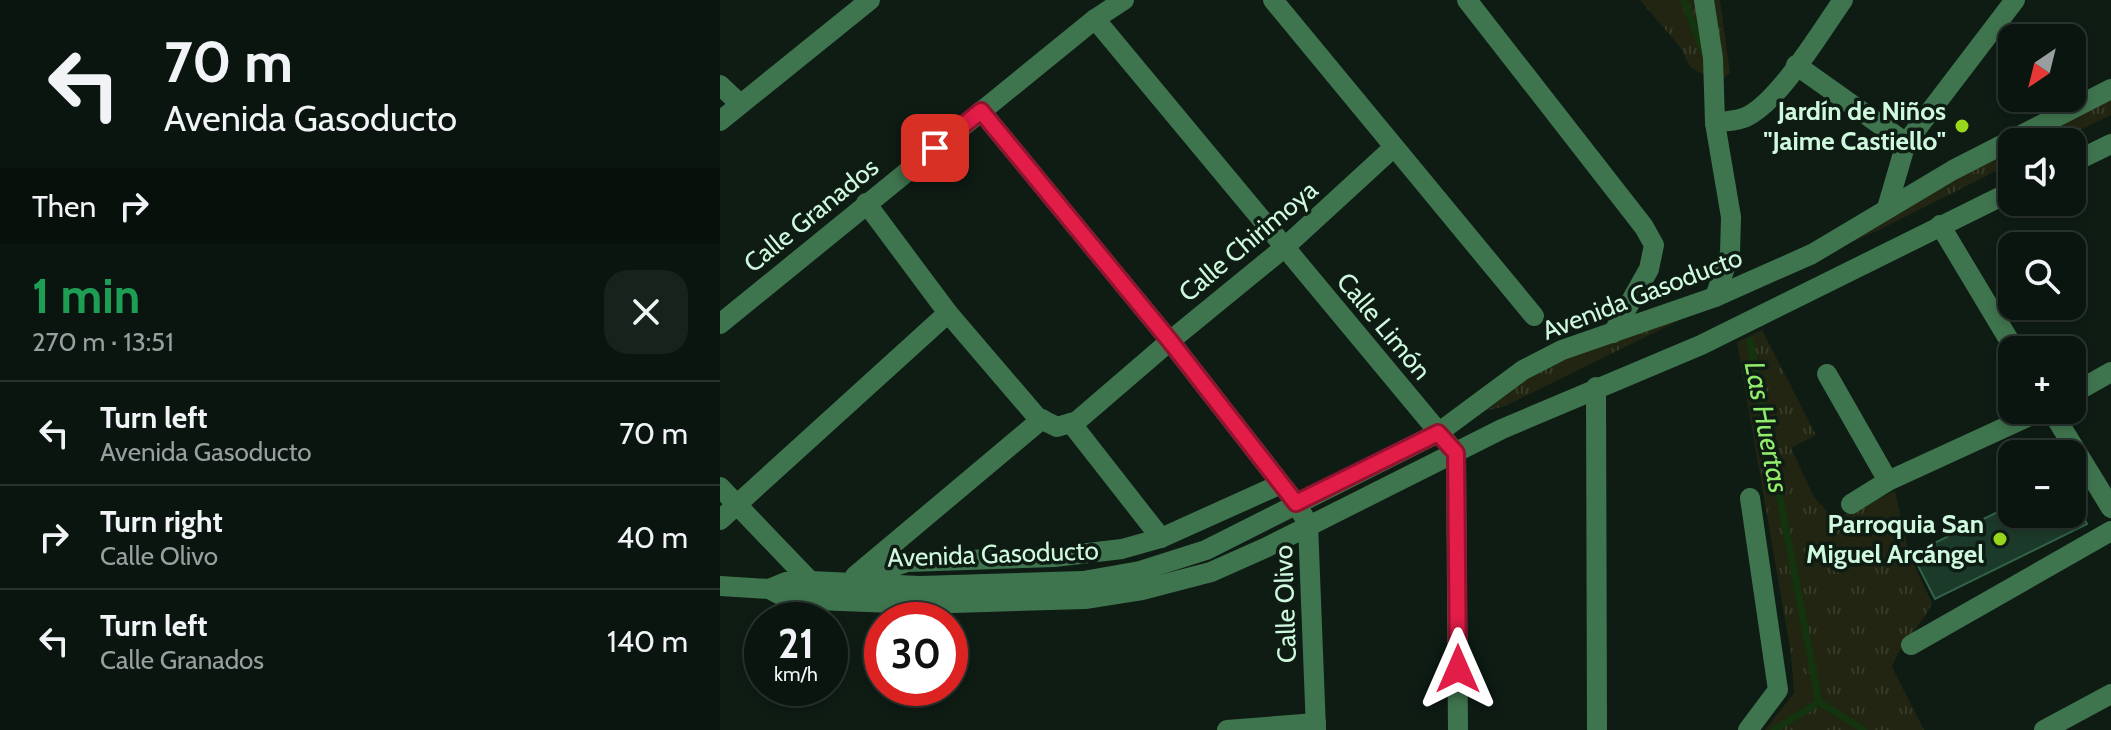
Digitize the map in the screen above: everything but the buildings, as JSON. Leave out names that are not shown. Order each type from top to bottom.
[{"type":"street","points":[[720,121],[870,0]]},
{"type":"street","name":"Calle Granados","points":[[720,324],[1095,19],[1124,0]]},
{"type":"street","points":[[1273,0],[1534,316]]},
{"type":"street","points":[[1467,0],[1644,227],[1654,245],[1649,269],[1613,333]]},
{"type":"street","points":[[1704,0],[1713,58],[1715,123],[1731,217],[1730,253],[1715,297]]},
{"type":"street","points":[[1715,123],[1744,118],[1761,108],[1843,0]]},
{"type":"street","points":[[1887,208],[1906,143],[2015,0]]},
{"type":"street","name":"Calle Limón","points":[[1095,19],[1456,453]]},
{"type":"street","points":[[1796,65],[1906,143]]},
{"type":"street","points":[[720,85],[740,104]]},
{"type":"street","name":"Avenida Gasoducto","points":[[769,589],[786,582],[810,581],[920,586],[1083,581],[1140,571],[1206,550],[1438,433],[1523,370],[1562,350],[1715,297],[1812,254],[1953,170],[2111,89]]},
{"type":"street","name":"Calle Olivo","points":[[981,111],[1170,341],[1296,503],[1308,524],[1316,727]]},
{"type":"street","points":[[2086,156],[2111,144]]},
{"type":"street","name":"Calle Chirimoya","points":[[846,583],[1056,423],[1077,421],[1285,247],[1394,147]]},
{"type":"street","name":"Avenida Gasoducto","points":[[720,586],[769,589],[788,599],[906,603],[1085,599],[1142,590],[1211,572],[1502,429],[1701,345],[1998,198]]},
{"type":"street","points":[[866,203],[948,313],[1056,423],[1161,538]]},
{"type":"street","points":[[1940,225],[2007,336]]},
{"type":"street","points":[[720,520],[948,313]]},
{"type":"street","points":[[2086,386],[2111,372]]},
{"type":"street","points":[[1827,374],[1888,481]]},
{"type":"street","points":[[1596,387],[1597,730]]},
{"type":"street","points":[[1851,504],[1888,481],[2012,424]]},
{"type":"street","points":[[2060,424],[2111,508]]},
{"type":"street","points":[[1456,453],[1458,730]]},
{"type":"street","points":[[846,583],[907,562],[1054,557],[1122,549],[1161,538],[1281,484]]},
{"type":"street","points":[[720,487],[810,581]]},
{"type":"street","points":[[1750,498],[1778,690],[1750,729]]},
{"type":"street","points":[[1911,645],[2111,531]]},
{"type":"street","points":[[2044,730],[2111,694]]},
{"type":"street","points":[[1227,730],[1316,727]]},
{"type":"green space","points":[[1640,0],[1720,0],[1730,73],[1724,78],[1704,75],[1690,67],[1680,47]]},
{"type":"green space","points":[[2111,98],[2111,115],[2084,128],[2050,128],[2086,112]]},
{"type":"green space","points":[[1998,154],[1998,170],[1877,231],[1751,285],[1505,406],[1485,411],[1563,352],[1771,276]]},
{"type":"green space","points":[[1762,330],[1816,435],[1791,448],[1814,497],[1834,519],[1895,491],[1909,554],[1932,603],[1892,667],[1924,730],[1765,730],[1794,693],[1791,654],[1737,342]]},
{"type":"waterway","name":"Las Huertas","points":[[1684,0],[1704,53]]},
{"type":"waterway","name":"Las Huertas","points":[[1750,341],[1819,702],[1864,730]]},
{"type":"waterway","name":"Las Huertas","points":[[1774,730],[1819,702]]},
{"type":"place","name":"Jardín de Niños \"Jaime Castiello\"","points":[[1962,126]]},
{"type":"place","name":"Parroquia San Miguel Arcángel","points":[[2000,539]]},
{"type":"route","points":[[935,148],[981,111],[1170,341],[1296,503],[1438,433],[1456,453],[1458,669]]}]
